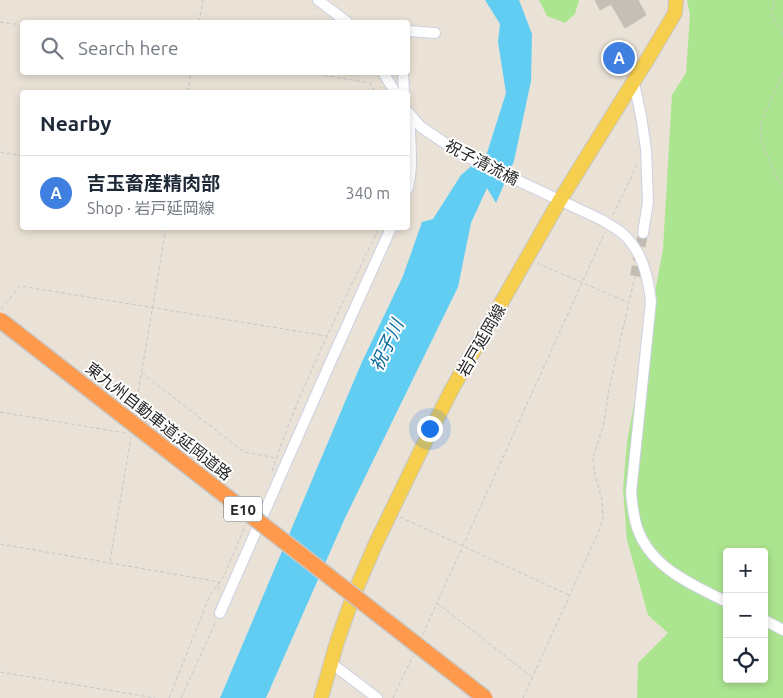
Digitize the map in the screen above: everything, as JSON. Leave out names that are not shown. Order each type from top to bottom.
[{"type":"highway","name":"東九州自動車道;延岡道路","points":[[0,320],[485,698]]},
{"type":"main road","name":"岩戸延岡線","points":[[321,698],[354,594],[390,513],[452,389],[560,200],[634,83],[675,12],[676,0]]},
{"type":"street","points":[[318,0],[345,20]]},
{"type":"street","points":[[410,31],[434,32]]},
{"type":"street","points":[[385,75],[394,90]]},
{"type":"street","points":[[403,75],[404,90]]},
{"type":"street","points":[[634,83],[646,153],[648,202],[643,233]]},
{"type":"street","name":"祝子清流橋","points":[[410,115],[421,127],[461,154],[602,220],[622,234],[635,248],[648,277],[651,301],[631,493],[635,520],[647,548],[669,570],[723,600]]},
{"type":"street","points":[[410,128],[412,156],[410,179]]},
{"type":"street","points":[[220,614],[335,352],[391,230]]},
{"type":"street","points":[[768,622],[783,630]]},
{"type":"street","points":[[332,663],[377,698]]},
{"type":"path","points":[[199,20],[203,0]]},
{"type":"path","points":[[774,0],[772,16],[783,34]]},
{"type":"path","points":[[0,22],[20,25]]},
{"type":"path","points":[[783,73],[761,122],[760,138],[776,176],[783,187]]},
{"type":"path","points":[[188,90],[191,75]]},
{"type":"path","points":[[322,75],[370,84],[374,90]]},
{"type":"path","points":[[0,152],[20,156]]},
{"type":"path","points":[[612,218],[640,160],[646,153]]},
{"type":"path","points":[[152,308],[166,230]]},
{"type":"path","points":[[271,473],[328,336],[378,230]]},
{"type":"path","points":[[532,677],[438,602],[606,232]]},
{"type":"path","points":[[527,259],[628,302]]},
{"type":"path","points":[[523,698],[603,519],[602,500],[594,470],[594,458],[604,423],[609,389],[635,276]]},
{"type":"path","points":[[0,310],[20,286],[328,336]]},
{"type":"path","points":[[142,373],[244,452],[276,458]]},
{"type":"path","points":[[0,412],[131,434]]},
{"type":"path","points":[[390,513],[570,596]]},
{"type":"path","points":[[169,698],[210,595],[224,576],[245,526]]},
{"type":"path","points":[[0,544],[220,582]]},
{"type":"path","points":[[218,596],[220,582]]},
{"type":"path","points":[[181,698],[220,614]]},
{"type":"path","points":[[0,672],[155,698]]},
{"type":"green space","points":[[539,0],[579,0],[575,14],[565,23],[547,16]]},
{"type":"green space","points":[[687,0],[783,0],[783,698],[637,698],[638,663],[668,633],[648,615],[627,540],[623,489],[627,442],[663,249],[672,95],[686,73],[690,15]]},
{"type":"water","name":"祝子川","points":[[485,0],[519,0],[532,34],[531,81],[514,161],[496,203],[487,188],[471,223],[458,287],[345,518],[266,698],[220,698],[361,364],[403,276],[422,222],[433,219],[461,175],[487,153],[506,93],[498,42],[500,24]]},
{"type":"building","points":[[595,0],[638,0],[646,15],[625,28],[611,4],[600,10]]},
{"type":"building","points":[[621,47],[629,63],[616,70],[608,53]]},
{"type":"tunnel","points":[[635,276],[643,233]]},
{"type":"place","name":"吉玉畜産精肉部","points":[[619,58]]}]
